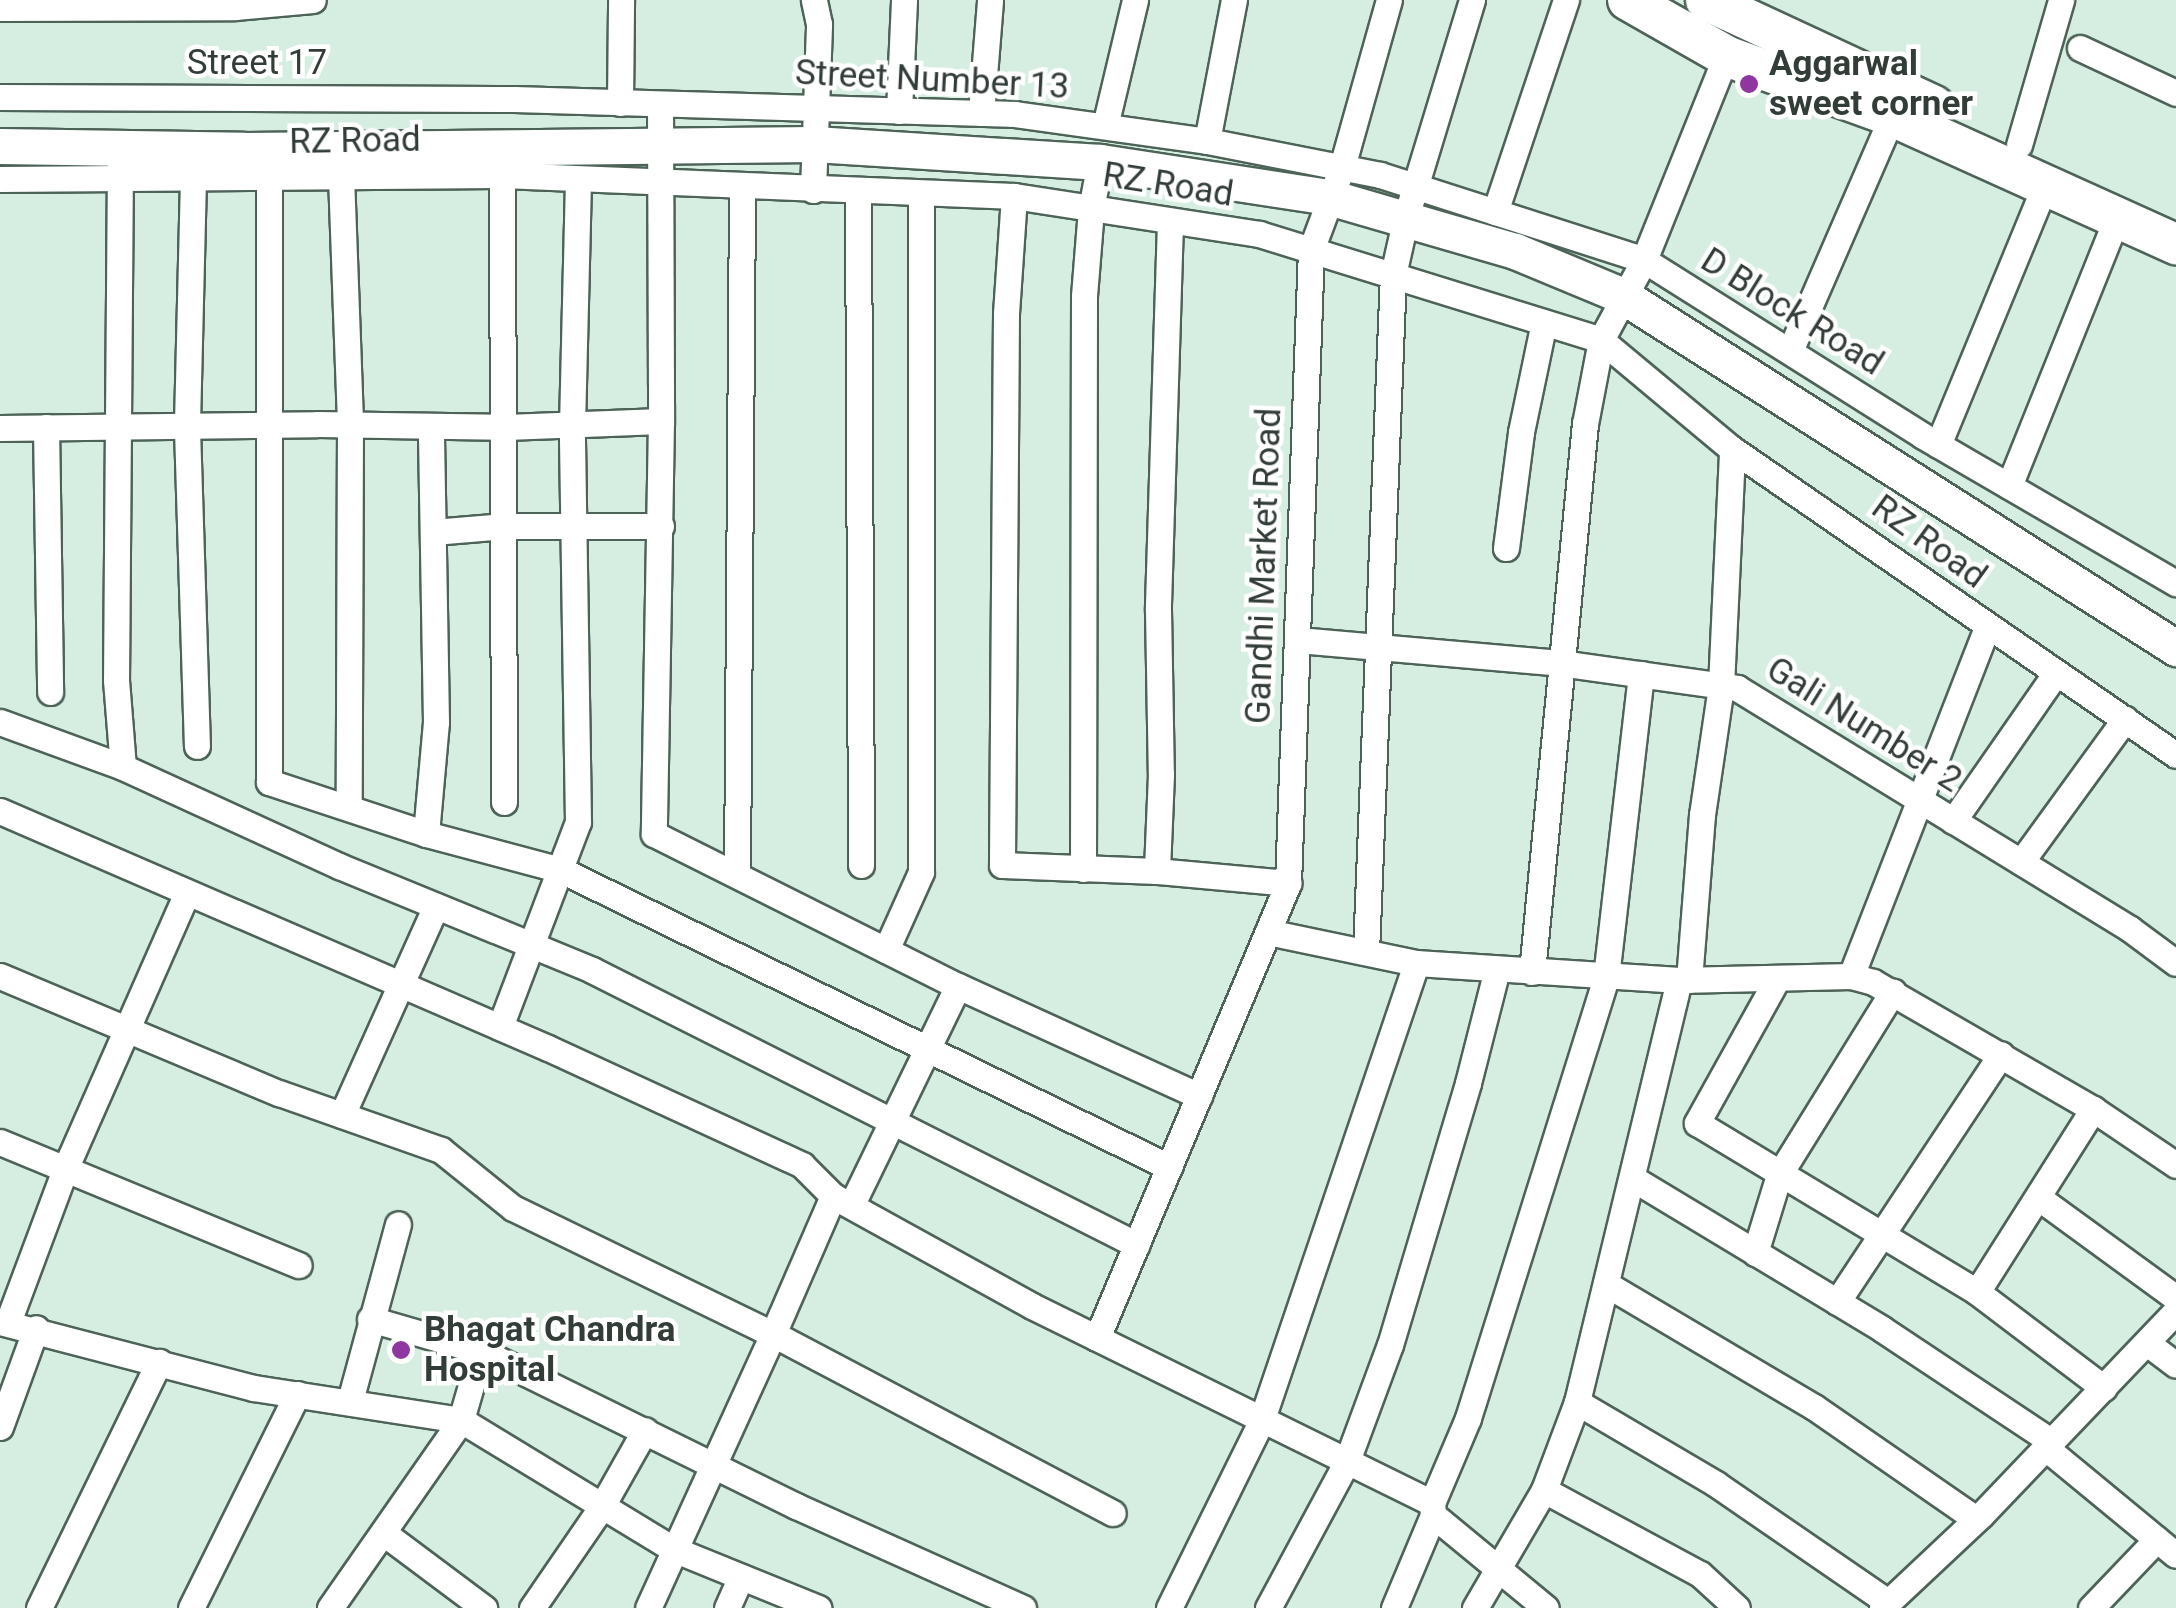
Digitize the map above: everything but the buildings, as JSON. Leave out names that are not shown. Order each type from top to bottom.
[{"type":"main road","points":[[1628,0],[1726,56],[1892,116],[2176,244]]},
{"type":"main road","points":[[1745,6],[1801,45],[2176,214]]},
{"type":"street","points":[[0,8],[236,7],[314,0]]},
{"type":"street","points":[[620,103],[621,0]]},
{"type":"street","points":[[813,190],[819,24],[814,0]]},
{"type":"street","points":[[899,110],[904,0]]},
{"type":"street","points":[[981,113],[990,0]]},
{"type":"street","points":[[1105,126],[1135,0]]},
{"type":"street","points":[[1207,141],[1234,0]]},
{"type":"street","name":"Gandhi Market Road","points":[[1097,1338],[1288,883],[1311,250],[1336,182],[1388,0]]},
{"type":"street","points":[[1366,952],[1392,275],[1472,0]]},
{"type":"street","points":[[1495,212],[1566,0]]},
{"type":"street","points":[[2019,145],[2061,0]]},
{"type":"street","points":[[1532,972],[1585,424],[1602,340],[1644,260],[1745,6]]},
{"type":"street","points":[[2080,48],[2176,92]]},
{"type":"street","name":"Street 17","points":[[0,97],[514,99]]},
{"type":"street","name":"Street Number 13","points":[[514,99],[981,113],[1207,141],[1336,182]]},
{"type":"street","points":[[660,104],[661,526],[654,834],[958,986],[1199,1096]]},
{"type":"street","points":[[1790,351],[1892,116]]},
{"type":"street","points":[[0,146],[120,163],[814,144],[1336,182],[1412,201],[1515,251],[1623,296],[2176,648]]},
{"type":"street","points":[[1083,870],[1084,296],[1091,209],[1100,162]]},
{"type":"street","points":[[120,163],[116,680],[123,766]]},
{"type":"street","name":"RZ Road","points":[[0,179],[120,163],[193,178],[502,175],[1014,196],[1259,234],[1602,340],[1732,449],[2176,755]]},
{"type":"street","points":[[502,175],[506,427],[504,802]]},
{"type":"street","points":[[341,176],[350,424],[349,806]]},
{"type":"street","points":[[269,177],[268,782],[426,834],[562,870],[1169,1167]]},
{"type":"street","points":[[193,178],[187,428],[198,746]]},
{"type":"street","points":[[500,1027],[578,822],[572,426],[578,178]]},
{"type":"street","points":[[737,876],[742,186]]},
{"type":"street","points":[[1938,445],[2045,186]]},
{"type":"street","points":[[858,192],[861,865]]},
{"type":"street","points":[[886,950],[921,872],[921,195]]},
{"type":"street","points":[[1014,196],[1006,314],[1002,865],[1156,871],[1288,883]]},
{"type":"street","name":"D Block Road","points":[[1412,201],[1495,212],[1644,260],[1938,445],[2176,583]]},
{"type":"street","points":[[2008,486],[2117,218]]},
{"type":"street","points":[[1156,871],[1161,774],[1158,610],[1170,222]]},
{"type":"street","points":[[1506,548],[1521,432],[1544,322]]},
{"type":"street","points":[[0,428],[269,424],[506,427],[661,421]]},
{"type":"street","points":[[426,834],[436,722],[431,426]]},
{"type":"street","points":[[46,427],[51,522],[50,692]]},
{"type":"street","points":[[1475,1608],[1544,1490],[1577,1402],[1684,980],[1721,686],[1732,449]]},
{"type":"street","points":[[433,532],[505,526],[661,526]]},
{"type":"street","points":[[1850,976],[1986,627]]},
{"type":"street","name":"Gali Number 2","points":[[1298,640],[1560,663],[1721,686],[1756,696],[2176,962]]},
{"type":"street","points":[[1953,821],[2056,673]]},
{"type":"street","points":[[1394,1608],[1468,1418],[1606,977],[1640,674]]},
{"type":"street","points":[[2020,862],[2126,719]]},
{"type":"street","points":[[0,722],[123,766],[436,906],[592,970],[1137,1245]]},
{"type":"street","points":[[0,810],[500,1027],[802,1165],[842,1200],[1097,1338],[1347,1461],[1432,1510],[1546,1608]]},
{"type":"street","points":[[186,893],[9,1292],[4,1322],[254,1388],[461,1420],[673,1550],[818,1608]]},
{"type":"street","points":[[342,1115],[436,906]]},
{"type":"street","points":[[1268,932],[1416,964],[1684,980],[1850,976],[1894,991],[2093,1109],[2176,1165]]},
{"type":"street","points":[[1168,1608],[1262,1422],[1416,964]]},
{"type":"street","points":[[1268,1608],[1347,1461],[1431,1214],[1497,969]]},
{"type":"street","points":[[0,976],[342,1115],[441,1150],[513,1208],[773,1334],[1114,1513]]},
{"type":"street","points":[[1777,979],[1697,1124],[1977,1292],[2104,1388]]},
{"type":"street","points":[[648,1608],[773,1334],[842,1200],[893,1122],[925,1048],[958,986]]},
{"type":"street","points":[[1755,1252],[1779,1174],[1894,991]]},
{"type":"street","points":[[1837,1302],[2000,1054]]},
{"type":"street","points":[[1977,1292],[2093,1109]]},
{"type":"street","points":[[0,1142],[299,1265]]},
{"type":"street","points":[[1632,1178],[1837,1302],[2049,1445],[2166,1548],[2091,1608]]},
{"type":"street","points":[[2039,1198],[2176,1298]]},
{"type":"street","points":[[350,1402],[398,1224]]},
{"type":"street","points":[[1606,1284],[1814,1407],[1976,1519]]},
{"type":"street","points":[[1577,1402],[1716,1484],[1885,1605],[1976,1519],[2176,1312]]},
{"type":"street","points":[[370,1319],[481,1351],[1024,1608]]},
{"type":"street","points":[[0,1427],[36,1328]]},
{"type":"street","points":[[2146,1343],[2176,1365]]},
{"type":"street","points":[[330,1608],[461,1420],[481,1351]]},
{"type":"street","points":[[39,1608],[159,1362]]},
{"type":"street","points":[[190,1608],[297,1394]]},
{"type":"street","points":[[532,1608],[602,1506],[644,1430]]},
{"type":"street","points":[[1544,1490],[1700,1574],[1737,1608]]},
{"type":"street","points":[[384,1534],[484,1608]]},
{"type":"street","points":[[727,1608],[741,1577]]},
{"type":"place","name":"Aggarwal sweet corner","points":[[1749,84]]},
{"type":"place","name":"Bhagat Chandra Hospital","points":[[401,1350]]}]
